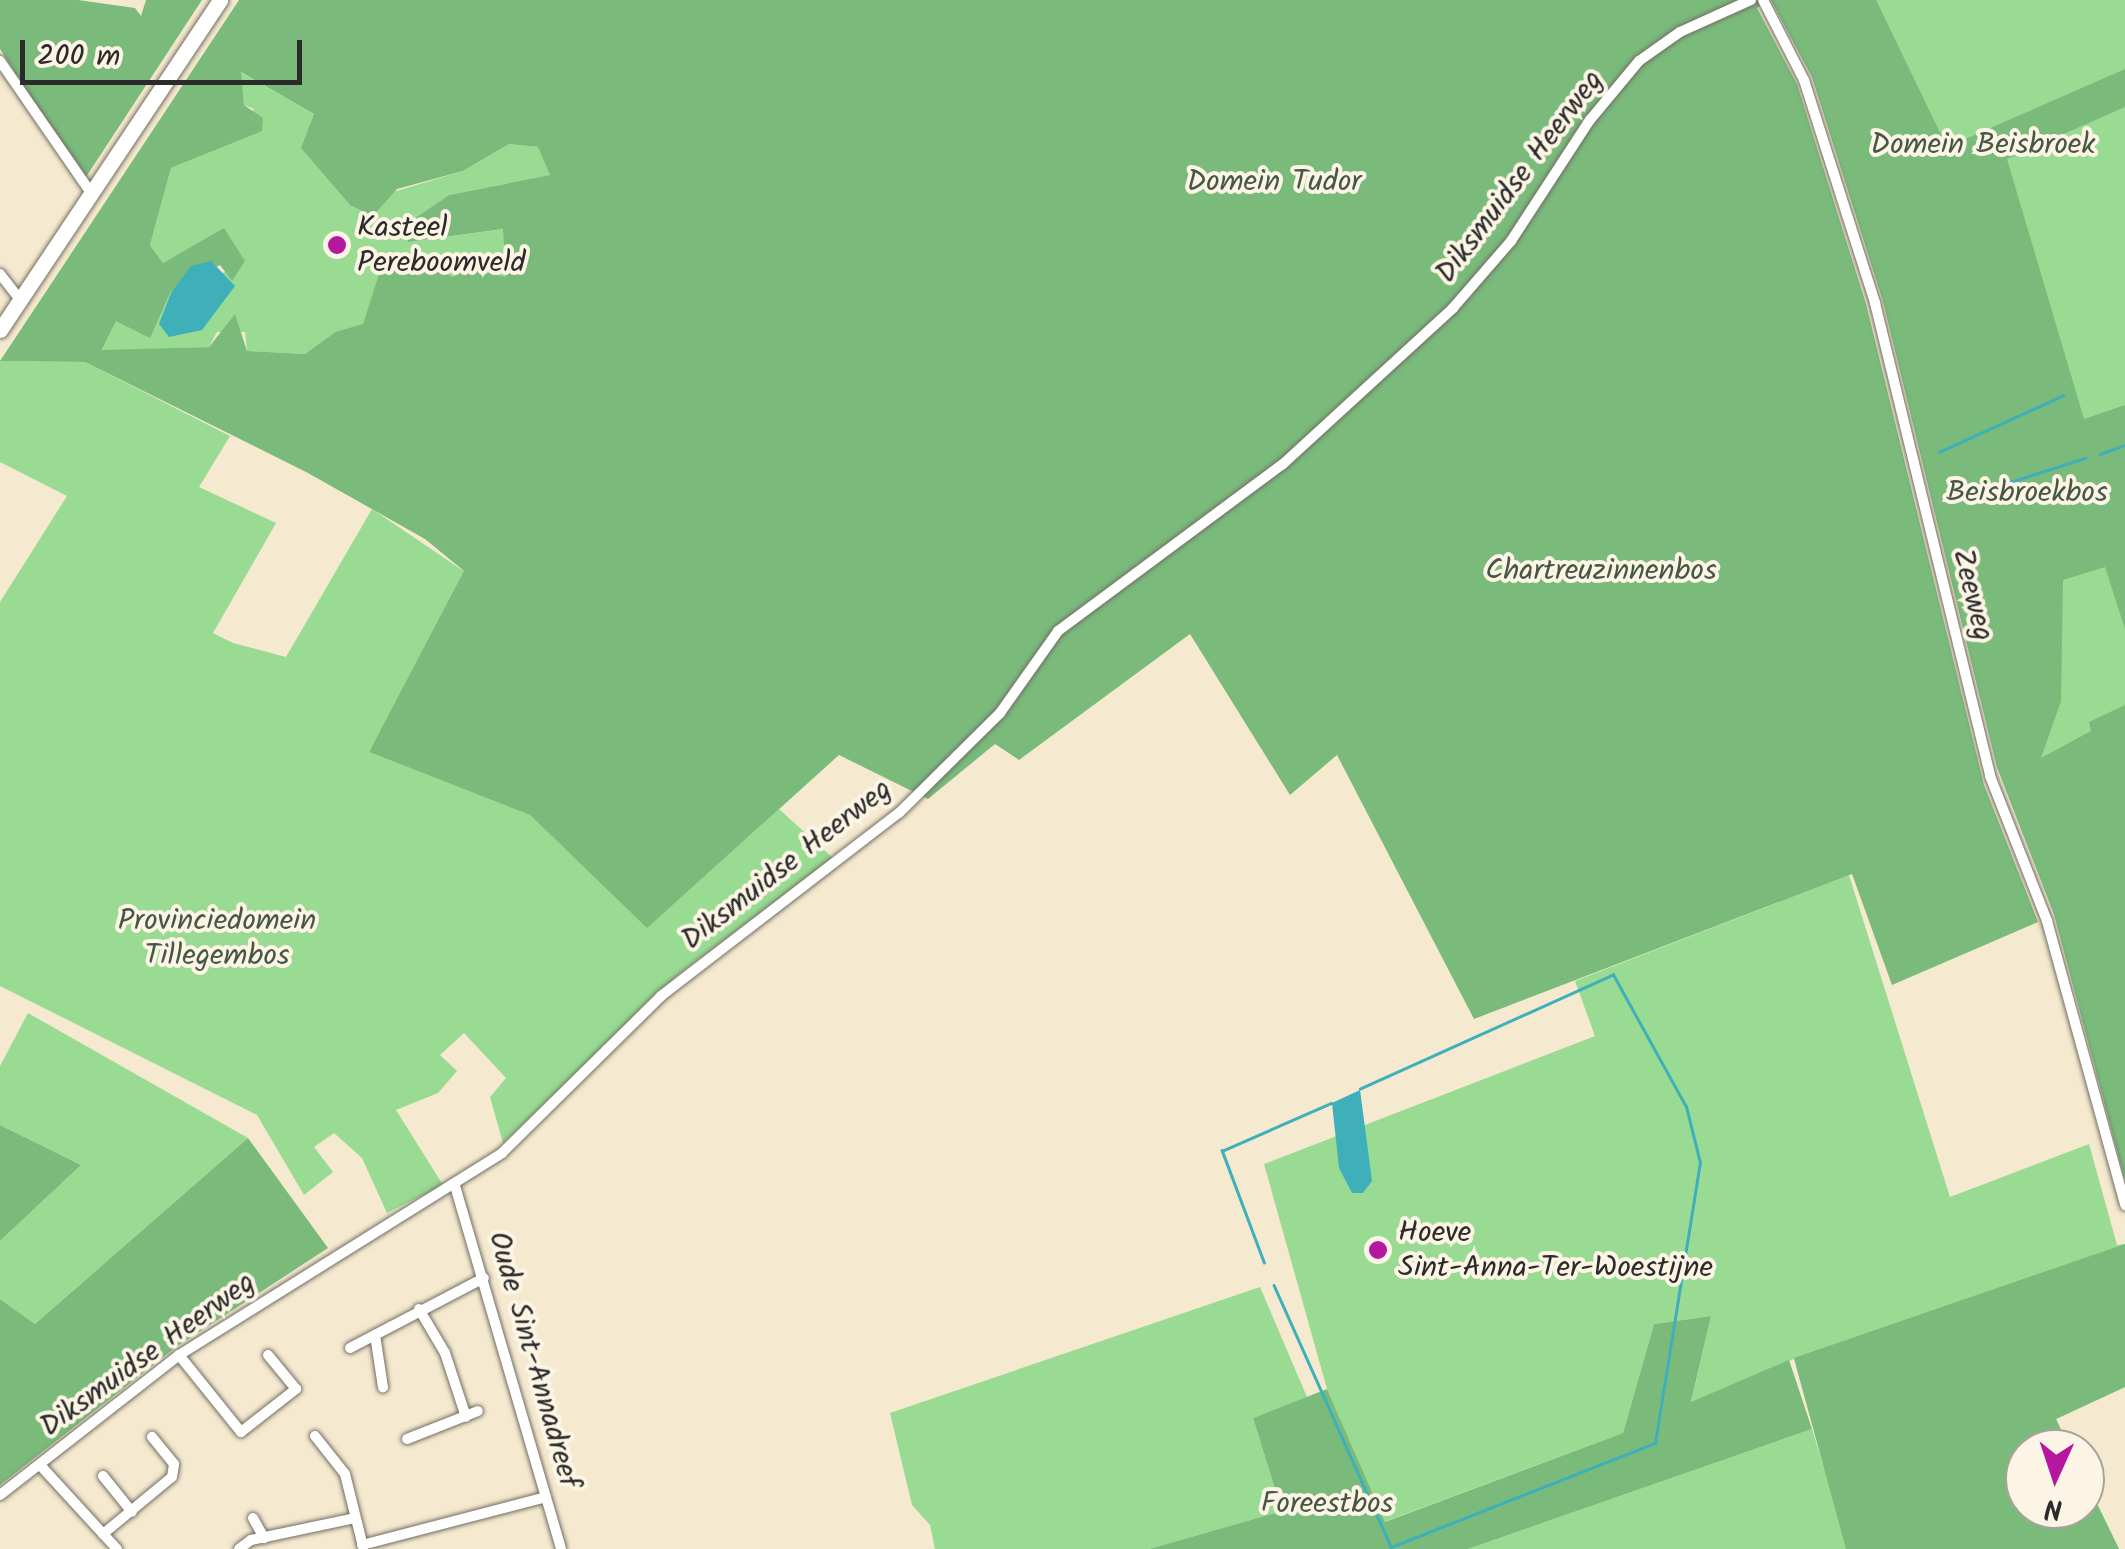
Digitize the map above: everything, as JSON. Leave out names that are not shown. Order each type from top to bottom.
[{"type":"main road","points":[[0,330],[220,0]]},
{"type":"street","name":"Diksmuidse Heerweg","points":[[0,1495],[179,1355],[389,1220],[455,1186],[502,1153],[661,996],[899,813],[1000,713],[1058,631],[1283,464],[1453,308],[1511,241],[1590,120],[1639,61],[1680,32],[1751,0]]},
{"type":"street","name":"Zeeweg","points":[[1762,0],[1804,80],[1875,303],[1990,776],[2047,922],[2125,1205]]},
{"type":"street","points":[[0,60],[90,193]]},
{"type":"street","points":[[0,274],[20,300]]},
{"type":"street","name":"Oude Sint-Annadreef","points":[[455,1186],[561,1549]]},
{"type":"street","points":[[350,1348],[484,1278]]},
{"type":"street","points":[[419,1309],[445,1353],[466,1417]]},
{"type":"street","points":[[374,1334],[383,1387]]},
{"type":"street","points":[[179,1355],[241,1432],[295,1391],[268,1354]]},
{"type":"street","points":[[407,1439],[478,1412]]},
{"type":"street","points":[[315,1436],[341,1466],[362,1547],[546,1496]]},
{"type":"street","points":[[103,1534],[172,1477],[174,1464],[152,1437]]},
{"type":"street","points":[[40,1465],[117,1549]]},
{"type":"street","points":[[103,1476],[132,1512]]},
{"type":"street","points":[[253,1518],[264,1538]]},
{"type":"street","points":[[239,1549],[264,1538],[355,1518]]},
{"type":"green space","points":[[0,0],[78,0],[135,8],[141,16],[146,0],[202,0],[84,180],[0,49]]},
{"type":"green space","points":[[239,0],[1769,0],[1757,8],[1797,84],[1866,304],[1984,785],[2038,922],[1892,985],[1852,874],[1474,1019],[1337,755],[1290,795],[1190,634],[1019,760],[995,744],[928,799],[839,755],[647,928],[530,815],[369,752],[464,571],[425,539],[308,473],[85,362],[0,361]],"holes":[[[241,72],[314,114],[301,148],[350,205],[373,216],[397,189],[463,171],[509,144],[538,147],[550,175],[449,195],[405,225],[408,242],[503,229],[506,277],[468,268],[453,277],[406,253],[382,264],[363,324],[335,332],[305,354],[247,351],[235,314],[209,347],[102,350],[116,321],[150,338],[171,292],[220,265],[232,281],[245,261],[224,228],[163,263],[150,245],[171,168],[262,131],[263,118],[244,105]]]},
{"type":"green space","name":"Beisbroekbos","points":[[1771,0],[2125,0],[2125,1180],[2054,914],[1997,767],[1883,301],[1812,77]]},
{"type":"green space","name":"Beisbroekbos","points":[[1771,0],[1876,0],[1947,147],[2125,69],[2125,107],[2007,159],[2084,419],[2125,405],[2125,629],[2105,567],[2063,580],[2061,701],[2041,758],[2091,731],[2089,722],[2125,705],[2125,1180],[2054,914],[1997,767],[1883,301],[1812,77]]},
{"type":"green space","points":[[240,72],[314,114],[302,148],[350,205],[463,171],[509,144],[539,147],[551,175],[449,195],[405,225],[408,242],[504,229],[507,277],[454,278],[406,253],[382,264],[363,325],[335,332],[305,354],[247,351],[245,332],[217,332],[209,347],[102,351],[116,320],[150,337],[171,293],[227,271],[224,229],[163,263],[150,245],[171,168],[220,148],[254,109],[244,105]]},
{"type":"green space","name":"Provinciedomein Tillegembos","points":[[0,361],[85,362],[230,436],[199,487],[276,523],[213,633],[233,643],[286,657],[372,509],[465,572],[369,752],[530,815],[647,927],[779,809],[833,858],[678,975],[503,1143],[490,1097],[506,1078],[464,1033],[440,1055],[457,1071],[438,1093],[396,1110],[443,1185],[387,1213],[362,1158],[334,1133],[314,1147],[333,1172],[304,1195],[257,1115],[0,986],[0,602],[67,496],[0,462]]},
{"type":"green space","points":[[1849,875],[1950,1197],[2089,1144],[2117,1245],[2125,1244],[2125,1387],[2056,1419],[2061,1429],[2005,1429],[2005,1529],[2105,1529],[2105,1520],[2119,1549],[1468,1549],[1812,1429],[1827,1478],[1794,1359],[1691,1403],[1711,1316],[1654,1324],[1623,1433],[1384,1522],[1327,1389],[1264,1164],[1595,1036],[1575,981]]},
{"type":"green space","points":[[28,1013],[248,1138],[35,1324],[0,1299],[0,1241],[81,1165],[0,1125],[0,1066]]},
{"type":"green space","points":[[0,1125],[81,1165],[0,1241]]},
{"type":"green space","points":[[248,1138],[328,1248],[176,1347],[0,1485],[0,1299],[35,1324]]},
{"type":"green space","points":[[2125,1244],[2125,1387],[2056,1419],[2061,1429],[2005,1429],[2005,1529],[2105,1529],[2105,1520],[2119,1549],[1846,1549],[1794,1358]]},
{"type":"green space","points":[[1260,1287],[1307,1397],[1253,1418],[1282,1511],[1149,1549],[935,1549],[930,1525],[912,1505],[890,1413]]},
{"type":"green space","name":"Foreestbos","points":[[1711,1316],[1691,1402],[1789,1360],[1812,1429],[1468,1549],[1149,1549],[1282,1511],[1253,1418],[1327,1389],[1385,1522],[1623,1433],[1654,1324]]},
{"type":"water","points":[[211,261],[235,286],[202,330],[169,337],[159,324],[171,293],[191,266]]},
{"type":"water","points":[[1360,1090],[1372,1181],[1363,1193],[1352,1193],[1339,1168],[1332,1103]]},
{"type":"waterway","points":[[1939,452],[2064,395]]},
{"type":"waterway","points":[[2100,454],[2125,445]]},
{"type":"waterway","points":[[1951,501],[2085,458]]},
{"type":"waterway","points":[[1274,1285],[1391,1547],[1655,1443],[1700,1163],[1686,1107],[1613,975],[1360,1089]]},
{"type":"waterway","points":[[1264,1263],[1222,1151],[1331,1103]]},
{"type":"place","name":"Kasteel Pereboomveld","points":[[337,245]]},
{"type":"place","name":"Hoeve Sint-Anna-Ter-Woestijne","points":[[1378,1250]]},
{"type":"park label","name":"Domein Beisbroek","points":[[1983,145]]},
{"type":"park label","name":"Domein Tudor","points":[[1274,182]]},
{"type":"park label","name":"Chartreuzinnenbos","points":[[1601,571]]}]
